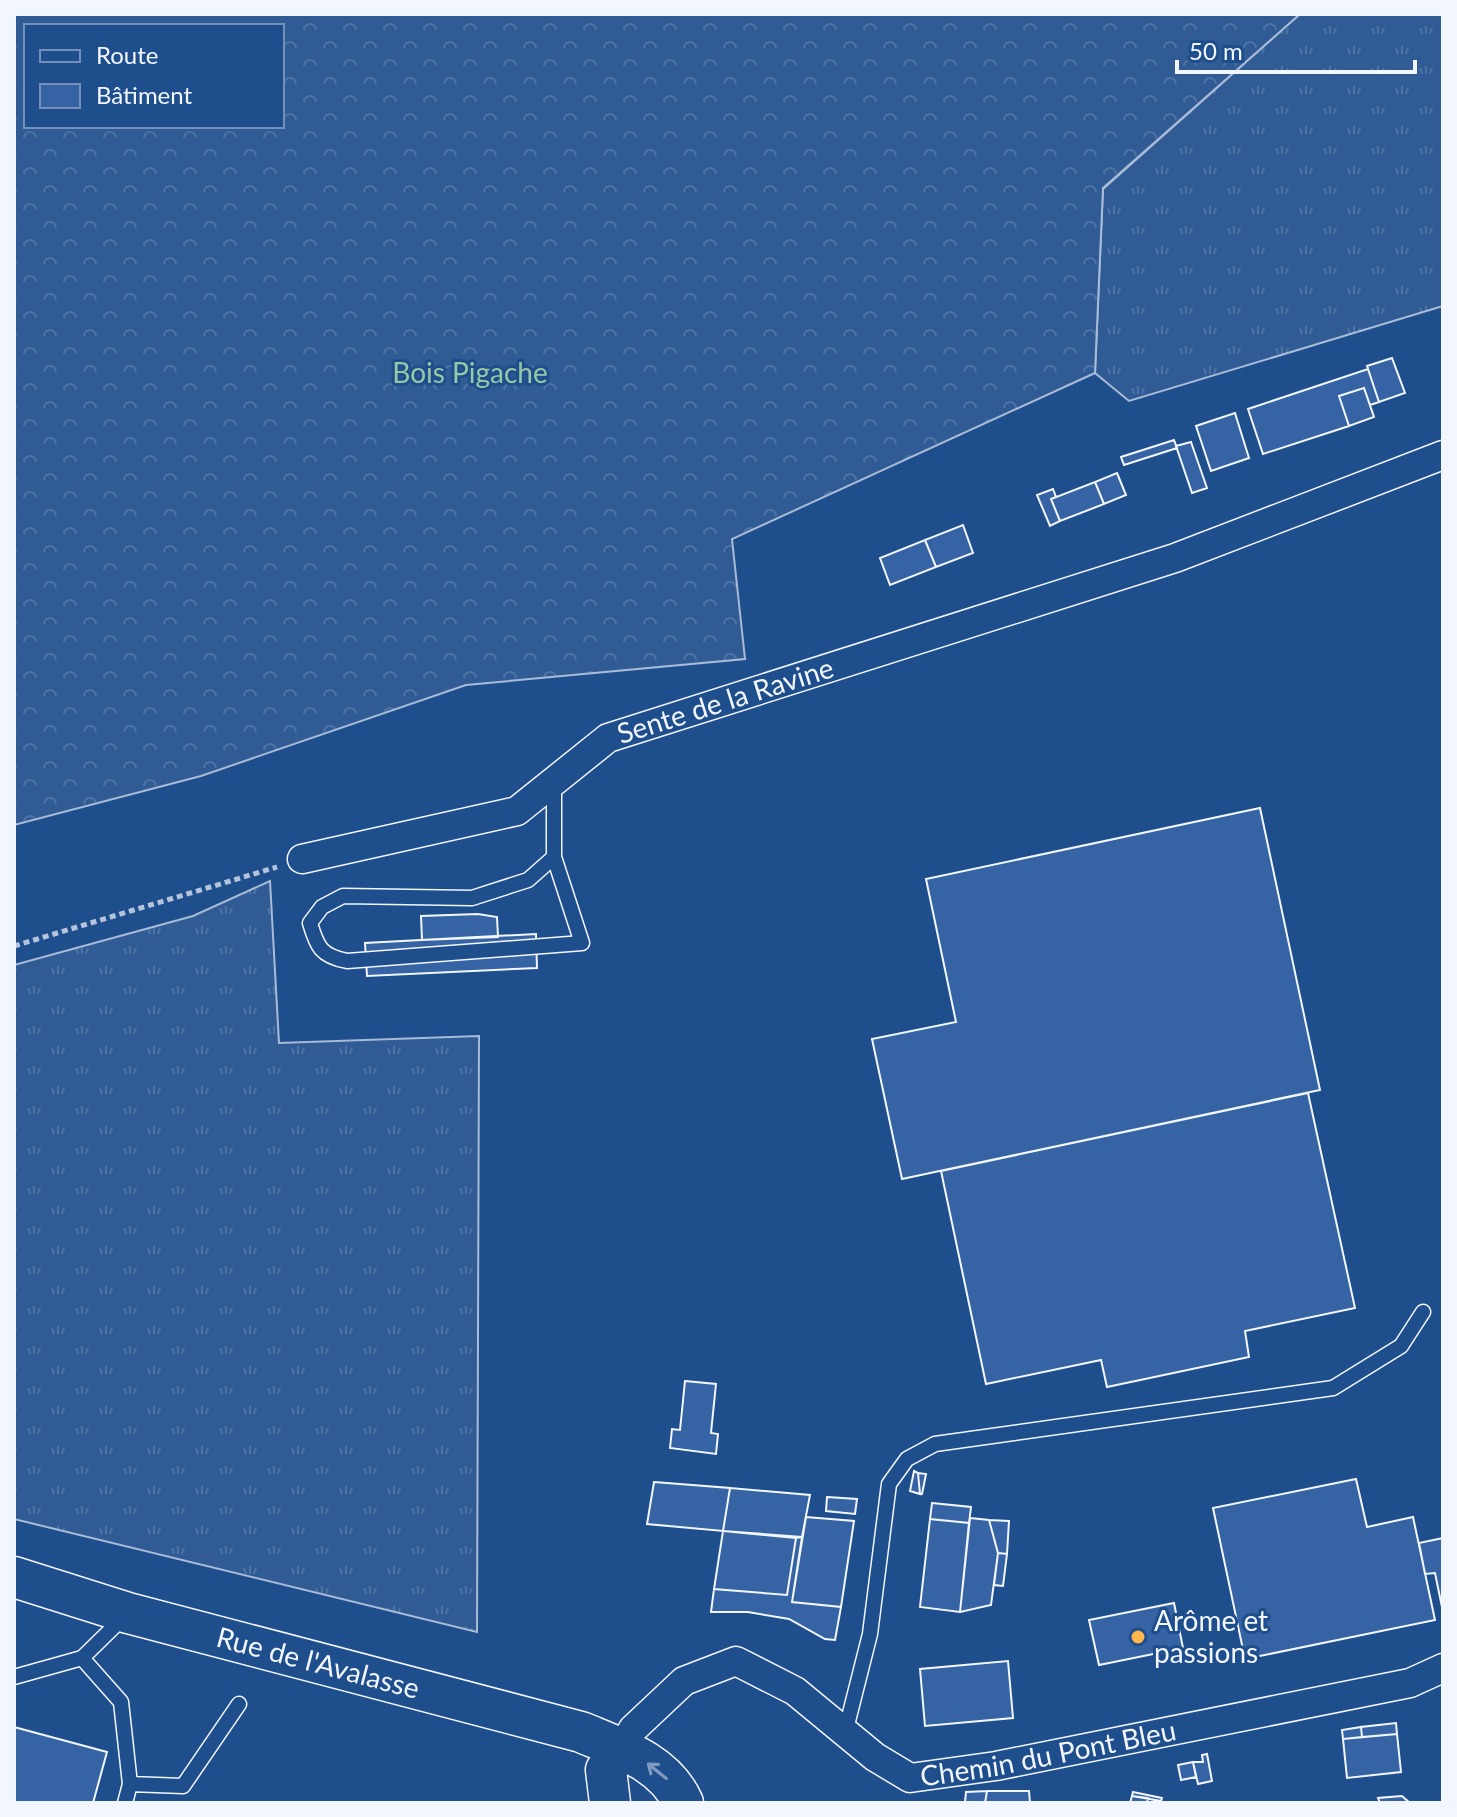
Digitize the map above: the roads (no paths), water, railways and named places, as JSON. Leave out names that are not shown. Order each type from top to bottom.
[{"type":"main road","name":"Rue de l'Avalasse","points":[[14,1577],[128,1613],[581,1732],[640,1757],[675,1786],[683,1803]]},
{"type":"main road","points":[[610,1803],[606,1770],[621,1749]]},
{"type":"street","name":"Sente de la Ravine","points":[[302,859],[517,811],[608,738],[1175,558],[1443,455]]},
{"type":"street","name":"Chemin du Pont Bleu","points":[[621,1749],[633,1729],[684,1681],[736,1661],[795,1691],[875,1757],[910,1778],[996,1766],[1410,1683],[1443,1668]]},
{"type":"lane","points":[[554,782],[554,857],[582,943],[347,961],[327,957],[317,947],[310,923],[322,907],[343,896],[472,898],[528,880],[554,857]]},
{"type":"lane","points":[[845,1733],[870,1634],[889,1484],[907,1459],[935,1444],[1333,1388],[1401,1346],[1423,1312]]},
{"type":"lane","points":[[14,1677],[82,1658],[128,1613]]},
{"type":"lane","points":[[82,1658],[121,1702],[130,1784],[125,1803]]},
{"type":"lane","points":[[130,1784],[183,1786],[239,1704]]},
{"type":"place","name":"Arôme et passions","points":[[1138,1637]]},
{"type":"park label","name":"Bois Pigache","points":[[470,373]]}]
